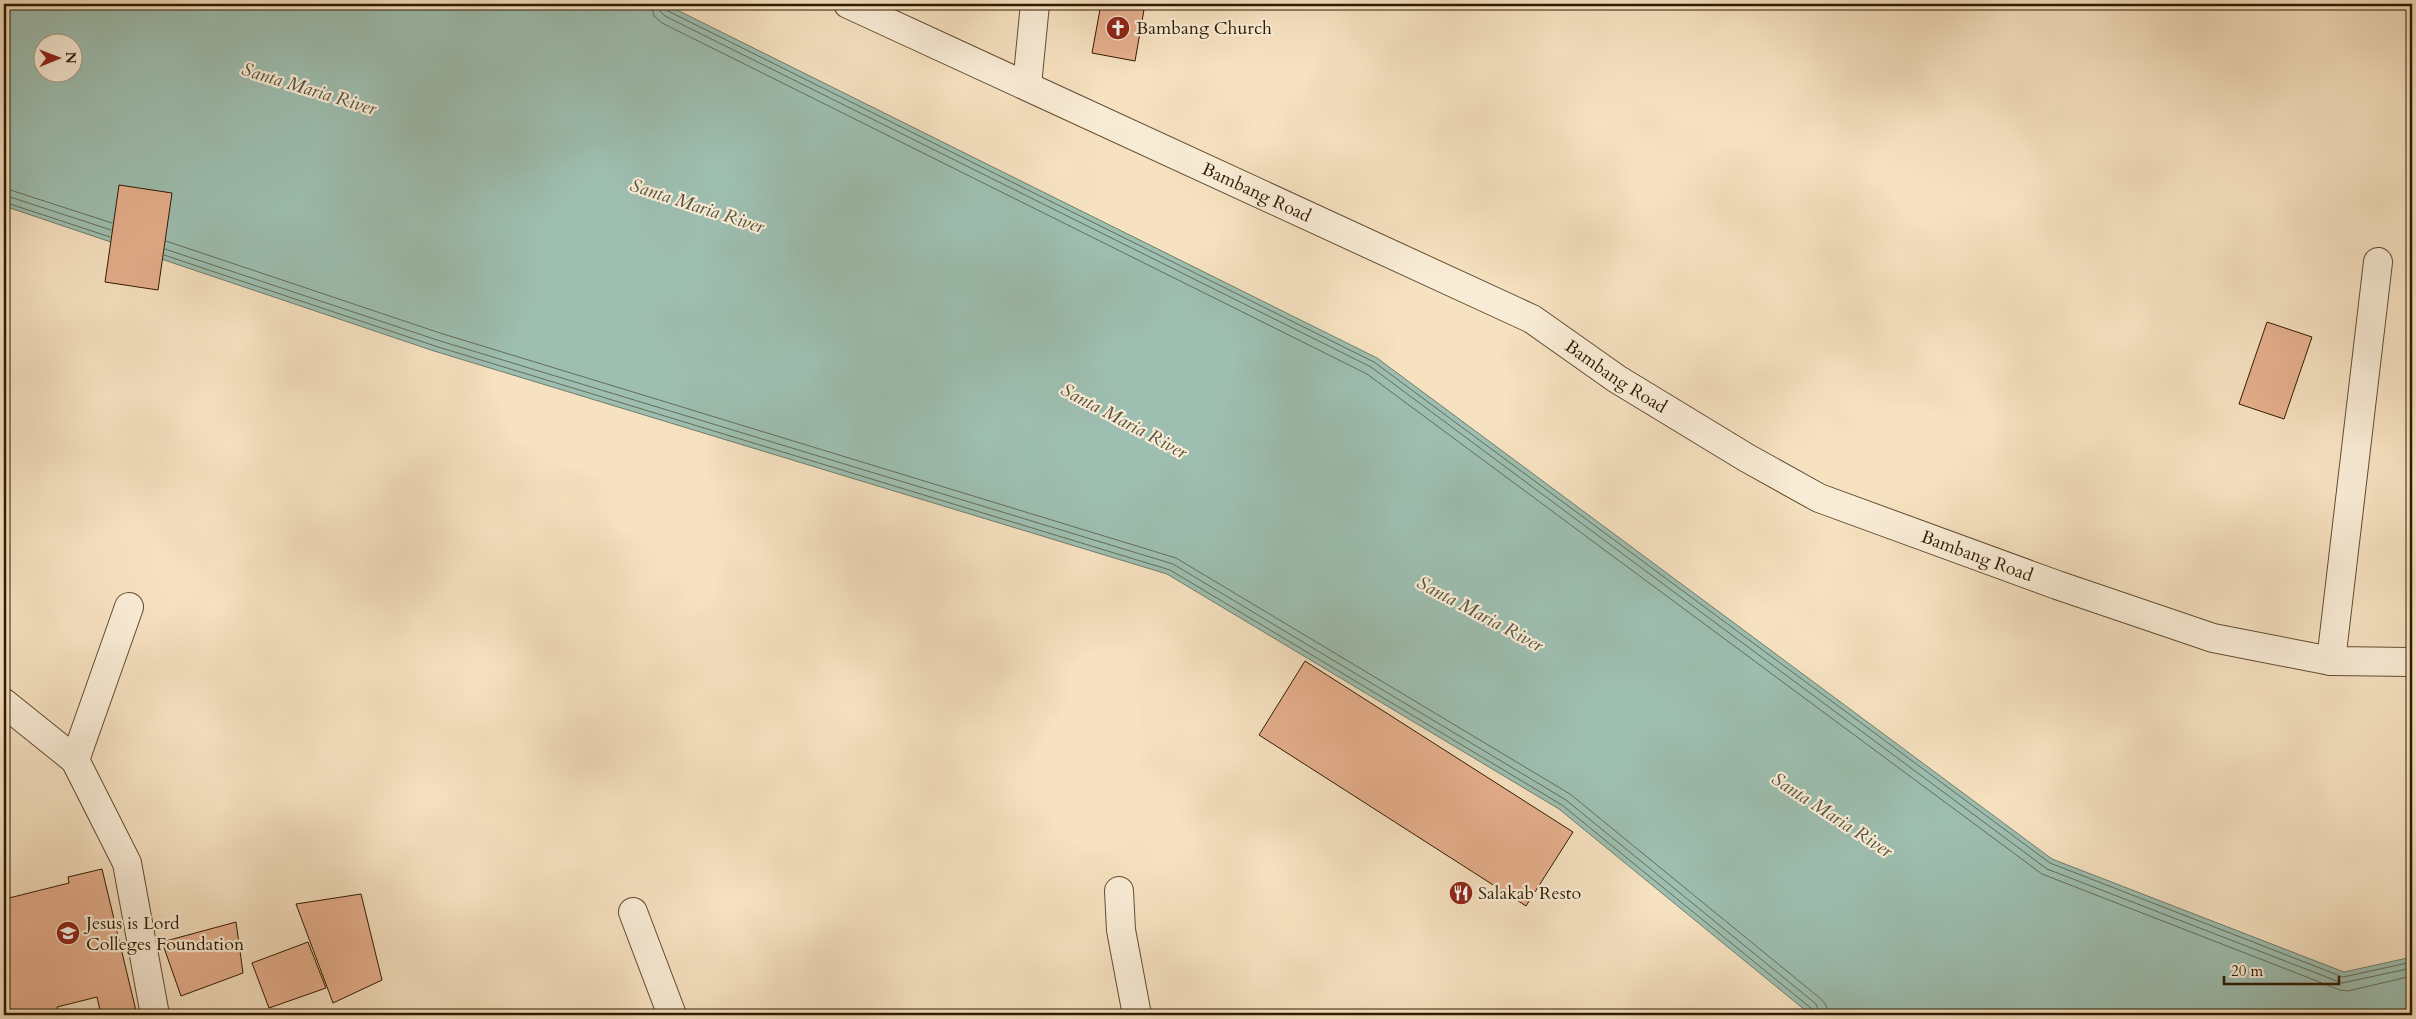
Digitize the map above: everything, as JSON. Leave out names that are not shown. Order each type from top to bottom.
[{"type":"street","name":"Bambang Road","points":[[848,4],[1532,319],[1617,379],[1747,458],[1819,498],[2057,585],[2213,638],[2331,661],[2412,662]]},
{"type":"street","points":[[1027,85],[1035,4]]},
{"type":"street","points":[[2331,661],[2378,262]]},
{"type":"street","points":[[75,760],[129,607]]},
{"type":"street","points":[[4,703],[75,760],[127,863],[155,1015]]},
{"type":"street","points":[[1119,891],[1121,930],[1137,1015]]},
{"type":"street","points":[[633,912],[672,1015]]},
{"type":"water","name":"Santa Maria River","points":[[4,4],[665,4],[1377,358],[2052,859],[2344,972],[2412,957],[2412,1015],[1811,1015],[1559,809],[1167,574],[434,351],[4,206]]},
{"type":"building","name":"Bambang Church","points":[[1101,4],[1145,4],[1135,61],[1092,53]]},
{"type":"building","points":[[119,185],[172,193],[158,290],[105,282]]},
{"type":"building","points":[[2267,322],[2312,337],[2284,419],[2239,404]]},
{"type":"building","points":[[1305,661],[1573,832],[1526,906],[1259,735]]},
{"type":"building","points":[[102,869],[137,1015],[101,1015],[97,997],[57,1007],[59,1015],[4,1015],[4,894],[5,899],[69,883],[68,877]]},
{"type":"building","points":[[361,894],[382,980],[333,1003],[296,904]]},
{"type":"building","points":[[236,922],[243,973],[181,996],[162,942]]},
{"type":"building","points":[[308,942],[326,988],[269,1008],[252,963]]},
{"type":"place","name":"Bambang Church","points":[[1118,28]]},
{"type":"place","name":"Salakab Resto","points":[[1461,893]]},
{"type":"place","name":"Jesus is Lord Colleges Foundation","points":[[68,933]]}]
